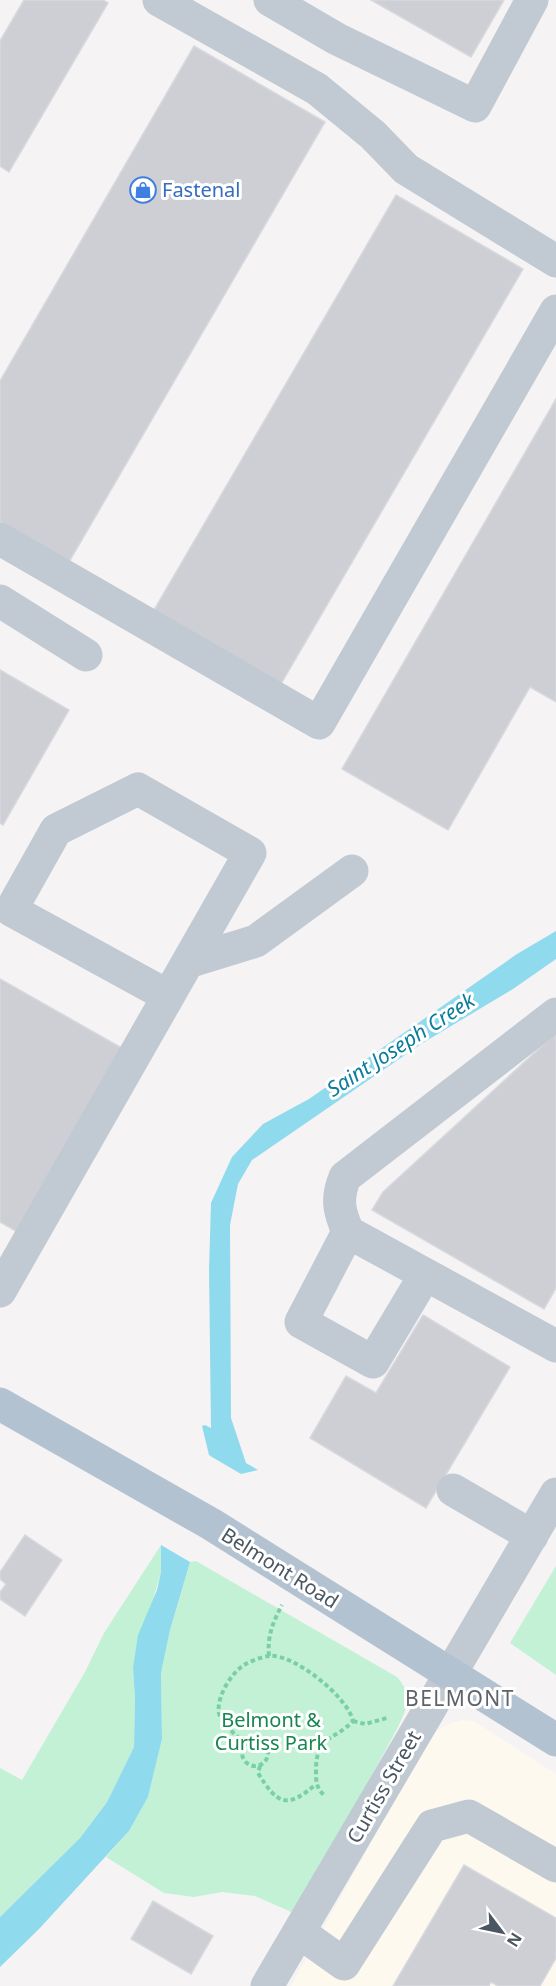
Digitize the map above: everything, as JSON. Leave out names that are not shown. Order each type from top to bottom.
[{"type":"main road","name":"Belmont Road","points":[[0,1404],[211,1524],[556,1740]]},
{"type":"street","points":[[159,0],[317,89],[374,135],[406,169],[556,261]]},
{"type":"street","points":[[270,0],[338,39],[475,106],[532,0]]},
{"type":"street","points":[[0,538],[319,723],[556,311]]},
{"type":"street","points":[[0,601],[86,655]]},
{"type":"street","points":[[0,1291],[250,853],[138,789],[56,830],[5,915],[168,996]]},
{"type":"street","points":[[188,962],[256,941],[352,872]]},
{"type":"street","points":[[556,1014],[345,1177],[340,1189],[339,1201],[340,1212],[348,1232],[556,1346]]},
{"type":"street","points":[[348,1232],[302,1322],[373,1362],[425,1275]]},
{"type":"street","points":[[453,1490],[532,1536]]},
{"type":"street","name":"Curtiss Street","points":[[267,1986],[556,1494]]},
{"type":"street","points":[[299,1932],[344,1964],[432,1826],[469,1816],[556,1866]]},
{"type":"path","points":[[269,1656],[268,1644],[274,1619],[296,1578]]},
{"type":"path","points":[[245,1744],[222,1720],[218,1712],[219,1704],[237,1671],[244,1665],[269,1656],[289,1661],[323,1681],[344,1703],[353,1721]]},
{"type":"path","points":[[353,1721],[365,1724],[378,1722],[395,1715]]},
{"type":"path","points":[[325,1796],[316,1784],[317,1754],[321,1744],[353,1721]]},
{"type":"path","points":[[260,1766],[251,1766],[244,1761],[242,1752],[245,1744],[252,1739],[261,1740],[267,1747],[268,1756],[260,1766],[258,1773],[278,1799],[284,1801],[295,1799],[316,1784]]},
{"type":"shaded area","points":[[462,1720],[474,1721],[556,1774],[556,1986],[291,1986],[425,1746],[436,1731],[450,1723]]},
{"type":"green space","points":[[161,1545],[161,1572],[133,1668],[134,1747],[107,1802],[80,1838],[0,1917],[0,1768],[22,1780],[85,1672],[104,1633]]},
{"type":"green space","name":"Belmont & Curtiss Park","points":[[196,1561],[397,1677],[406,1690],[406,1708],[397,1729],[296,1914],[255,1896],[222,1892],[194,1897],[164,1893],[106,1857],[129,1831],[148,1797],[162,1739],[161,1673],[170,1630],[190,1562]]},
{"type":"green space","points":[[556,1566],[556,1675],[510,1643]]},
{"type":"water","name":"Saint Joseph Creek","points":[[556,931],[556,959],[513,989],[421,1044],[252,1160],[238,1184],[230,1225],[231,1418],[246,1463],[258,1470],[241,1474],[212,1457],[209,1455],[202,1426],[211,1428],[209,1269],[211,1203],[232,1157],[263,1124],[309,1099],[517,954]]},
{"type":"water","points":[[161,1545],[190,1562],[170,1630],[161,1673],[162,1739],[148,1797],[129,1831],[39,1929],[0,1967],[0,1917],[80,1838],[107,1802],[134,1747],[133,1668],[138,1635],[157,1590],[161,1572]]},
{"type":"building","points":[[24,0],[103,0],[108,3],[9,172],[0,166],[0,41]]},
{"type":"building","points":[[371,0],[504,0],[471,57]]},
{"type":"building","points":[[194,46],[325,122],[69,562],[0,522],[0,381]]},
{"type":"building","points":[[396,195],[523,269],[281,684],[154,610]]},
{"type":"building","points":[[556,399],[556,702],[530,687],[448,830],[342,769]]},
{"type":"building","points":[[0,670],[69,710],[3,825],[0,823]]},
{"type":"building","points":[[0,979],[129,1052],[24,1236],[0,1222]]},
{"type":"building","points":[[556,1033],[556,1288],[544,1309],[372,1210],[383,1192]]},
{"type":"building","points":[[423,1315],[510,1367],[426,1508],[310,1438],[346,1376],[376,1393]]},
{"type":"building","points":[[25,1535],[62,1560],[25,1616],[0,1599],[0,1592],[6,1584],[0,1579],[0,1572]]},
{"type":"building","points":[[464,1865],[556,1918],[556,1958],[540,1986],[498,1986],[491,1982],[489,1986],[393,1986]]},
{"type":"building","points":[[153,1901],[213,1936],[191,1974],[131,1939]]},
{"type":"place","name":"Fastenal","points":[[143,190]]},
{"type":"district","name":"BELMONT","points":[[460,1699]]}]
